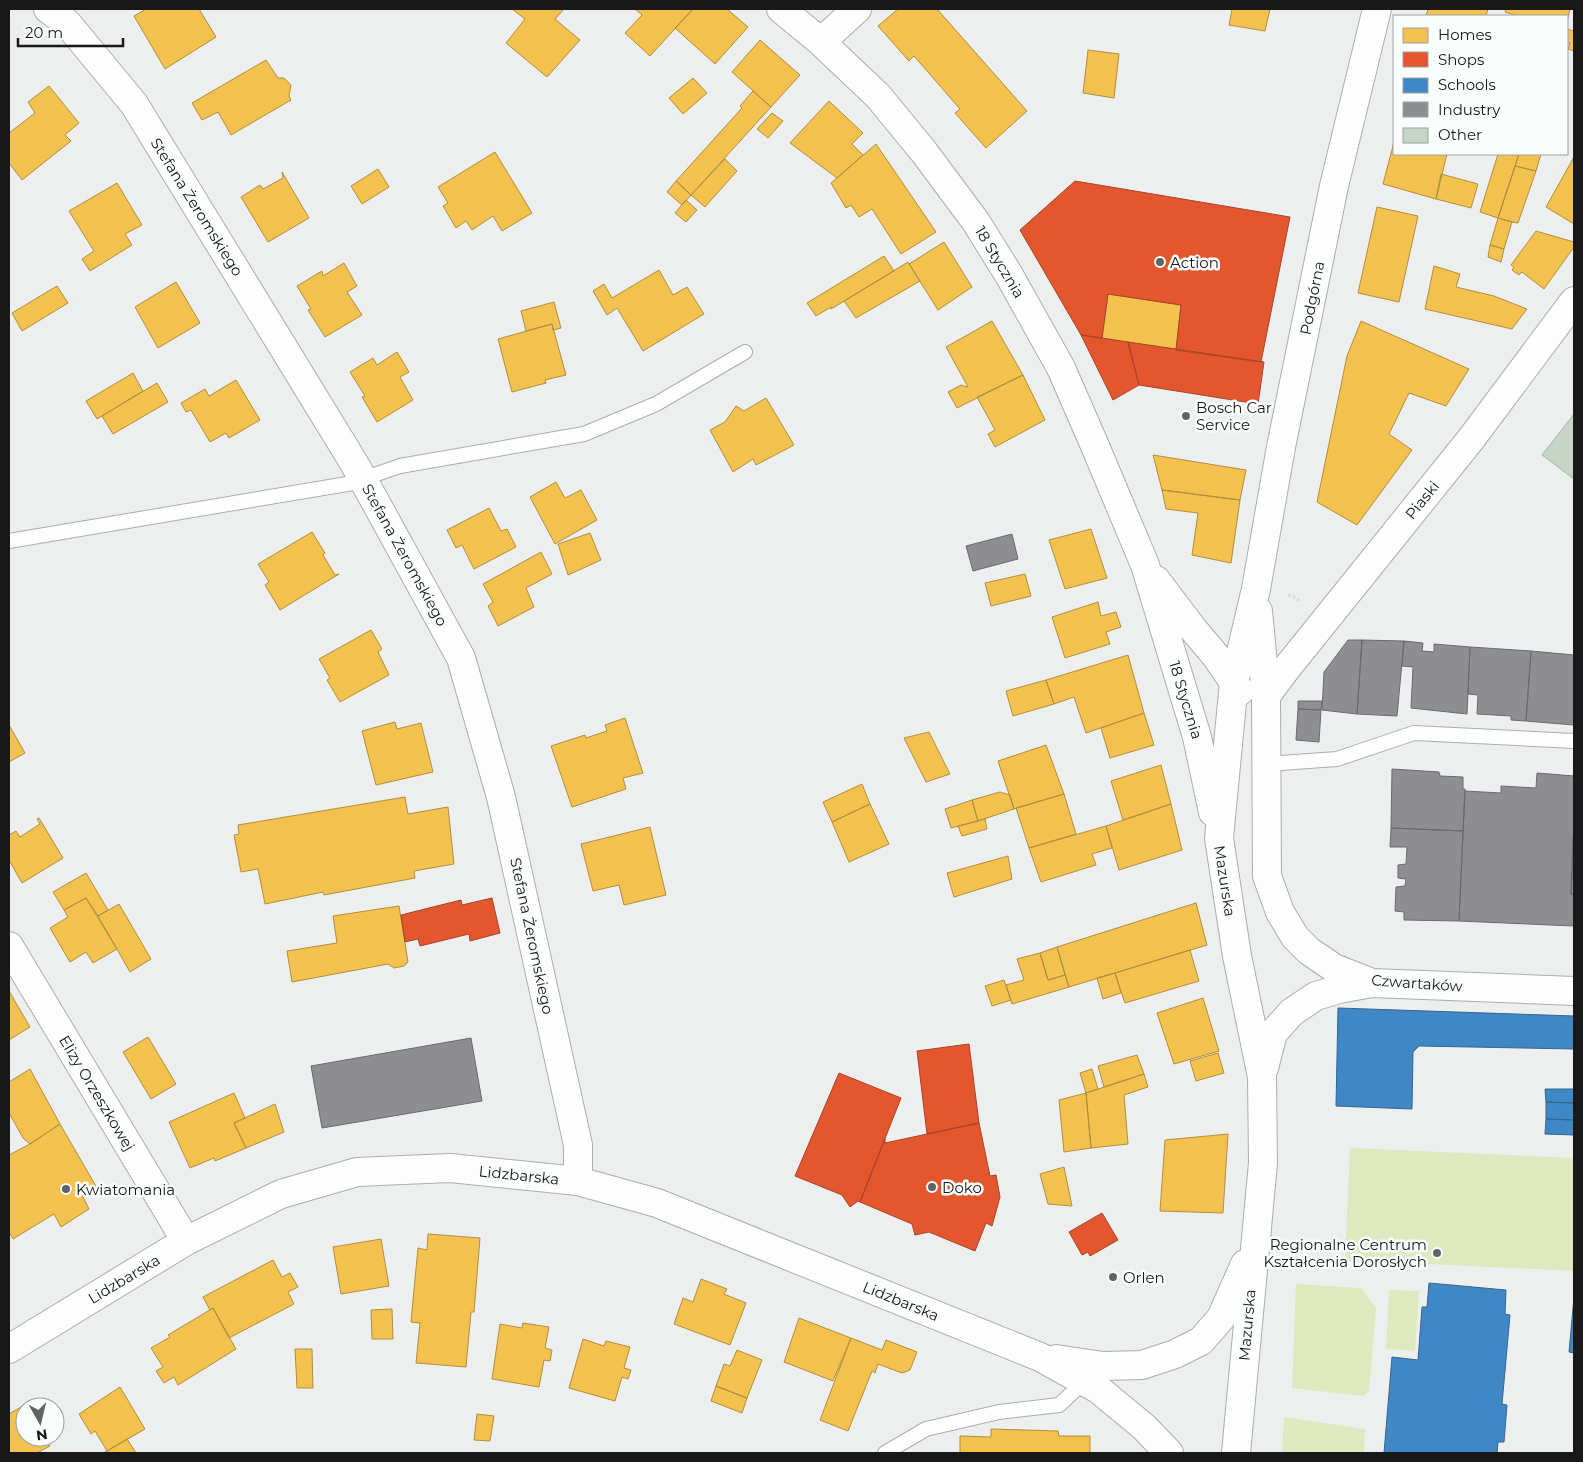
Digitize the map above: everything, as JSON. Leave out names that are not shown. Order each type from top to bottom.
[{"type":"main road","name":"Stefana Żeromskiego","points":[[48,9],[67,23],[134,104],[365,482],[461,658],[501,797],[578,1145],[578,1181]]},
{"type":"main road","name":"18 Stycznia","points":[[781,9],[821,42],[878,96],[924,152],[976,222],[1009,275],[1061,368],[1096,446],[1144,565],[1197,737],[1219,838]]},
{"type":"main road","points":[[821,42],[857,9]]},
{"type":"main road","name":"Podgórna","points":[[1234,682],[1256,589],[1281,447],[1334,186],[1377,9]]},
{"type":"main road","name":"Piaski","points":[[1266,696],[1470,440],[1574,301]]},
{"type":"main road","name":"18 Stycznia","points":[[1144,565],[1234,682]]},
{"type":"main road","name":"Podgórna","points":[[1256,589],[1266,696]]},
{"type":"main road","name":"Czwartaków","points":[[1234,682],[1267,752]]},
{"type":"main road","name":"Mazurska","points":[[1234,682],[1219,838],[1237,956],[1262,1077],[1263,1163],[1236,1453]]},
{"type":"main road","name":"Czwartaków","points":[[1266,696],[1267,876],[1280,912],[1295,937],[1309,951],[1334,968],[1372,983],[1574,991]]},
{"type":"main road","name":"Elizy Orzeszkowej","points":[[9,946],[186,1241]]},
{"type":"main road","name":"Mazurska","points":[[1262,1077],[1273,1033],[1292,1012],[1316,996],[1339,989],[1372,983]]},
{"type":"main road","name":"Lidzbarska","points":[[9,1349],[186,1241],[281,1194],[357,1172],[450,1168],[578,1181],[657,1203],[1040,1357],[1098,1389],[1144,1428],[1169,1453]]},
{"type":"main road","name":"Lidzbarska","points":[[1040,1357],[1103,1366],[1142,1365],[1175,1354],[1201,1341],[1221,1318],[1237,1284],[1256,1234]]},
{"type":"lane","points":[[9,541],[365,482],[374,476],[400,466],[584,434],[656,404],[745,352]]},
{"type":"lane","points":[[1267,752],[1337,759],[1414,733],[1574,741]]},
{"type":"lane","points":[[885,1453],[926,1429],[999,1412],[1059,1405],[1084,1382]]},
{"type":"path","points":[[1256,589],[1294,597],[1325,620]]},
{"type":"green space","points":[[1350,1148],[1574,1158],[1574,1271],[1345,1260]]},
{"type":"green space","points":[[1296,1284],[1361,1288],[1376,1308],[1369,1391],[1363,1396],[1292,1388]]},
{"type":"green space","points":[[1389,1290],[1419,1291],[1415,1351],[1386,1349]]},
{"type":"green space","points":[[1284,1417],[1365,1429],[1364,1453],[1282,1453]]},
{"type":"building: Homes","points":[[146,9],[199,9],[216,37],[165,69],[134,16]]},
{"type":"building: Homes","points":[[512,9],[564,9],[555,19],[580,40],[547,77],[506,43],[525,19]]},
{"type":"building: Homes","points":[[635,9],[693,9],[650,56],[625,33],[642,15]]},
{"type":"building: Homes","points":[[693,9],[727,9],[748,27],[715,64],[675,28]]},
{"type":"building: Homes","points":[[898,9],[937,9],[1027,111],[986,148],[955,113],[960,109],[914,56],[909,61],[878,26]]},
{"type":"building: Homes","points":[[1232,9],[1270,9],[1265,31],[1229,25]]},
{"type":"building: Homes","points":[[1428,9],[1488,9],[1486,15],[1426,15]]},
{"type":"building: Homes","points":[[1506,9],[1570,9],[1568,17],[1568,15],[1515,15],[1505,12]]},
{"type":"building: Homes","points":[[1568,29],[1574,31],[1574,51],[1568,49],[1570,43],[1568,43]]},
{"type":"building: Homes","points":[[760,40],[800,75],[771,107],[732,72]]},
{"type":"building: Homes","points":[[1088,50],[1119,54],[1114,98],[1083,93]]},
{"type":"building: Homes","points":[[266,60],[278,78],[284,78],[291,85],[289,96],[291,100],[231,135],[218,112],[202,120],[192,103]]},
{"type":"building: Homes","points":[[693,78],[707,93],[683,114],[669,98]]},
{"type":"building: Homes","points":[[49,86],[79,123],[65,135],[71,141],[22,180],[9,163],[9,133],[35,113],[28,102]]},
{"type":"building: Homes","points":[[753,91],[771,107],[691,195],[676,181],[742,108],[740,106]]},
{"type":"building: Homes","points":[[829,101],[863,133],[852,144],[863,155],[837,178],[790,143]]},
{"type":"building: Homes","points":[[772,113],[783,121],[768,138],[757,129]]},
{"type":"building: Homes","points":[[876,144],[936,232],[901,254],[872,209],[859,217],[851,205],[846,208],[831,183]]},
{"type":"building: Homes","points":[[1393,146],[1393,155],[1447,155],[1436,199],[1383,184]]},
{"type":"building: Homes","points":[[495,152],[532,213],[502,231],[493,216],[472,230],[466,221],[456,228],[443,206],[448,203],[438,187]]},
{"type":"building: Homes","points":[[1498,155],[1519,155],[1498,218],[1480,212]]},
{"type":"building: Homes","points":[[1519,155],[1541,155],[1536,171],[1515,166]]},
{"type":"building: Homes","points":[[1574,157],[1574,224],[1546,207]]},
{"type":"building: Homes","points":[[725,159],[737,171],[705,207],[691,195]]},
{"type":"building: Homes","points":[[1515,166],[1536,171],[1518,223],[1498,218]]},
{"type":"building: Homes","points":[[378,169],[389,187],[362,204],[351,186]]},
{"type":"building: Homes","points":[[282,172],[309,218],[268,242],[241,197],[260,185],[263,189],[283,178]]},
{"type":"building: Homes","points":[[1441,174],[1478,184],[1471,208],[1436,199]]},
{"type":"building: Homes","points":[[676,181],[691,195],[682,205],[667,192]]},
{"type":"building: Homes","points":[[117,183],[142,225],[125,234],[132,245],[90,271],[82,259],[94,251],[69,211]]},
{"type":"building: Homes","points":[[686,200],[697,210],[686,222],[675,213]]},
{"type":"building: Homes","points":[[1377,207],[1418,216],[1399,302],[1358,293]]},
{"type":"building: Homes","points":[[1498,218],[1512,222],[1504,249],[1490,245]]},
{"type":"building: Homes","points":[[1536,231],[1574,242],[1574,247],[1544,289],[1522,272],[1519,275],[1512,270],[1514,267],[1511,265]]},
{"type":"building: Homes","points":[[944,242],[972,287],[938,310],[909,264]]},
{"type":"building: Homes","points":[[1490,245],[1504,249],[1501,262],[1488,257]]},
{"type":"building: Homes","points":[[884,256],[894,271],[816,316],[807,303]]},
{"type":"building: Homes","points":[[908,262],[920,281],[856,318],[844,301]]},
{"type":"building: Homes","points":[[344,263],[357,286],[347,292],[362,315],[325,337],[308,310],[311,309],[297,286],[322,271],[323,276]]},
{"type":"building: Homes","points":[[1434,266],[1460,274],[1456,287],[1494,296],[1527,309],[1512,329],[1425,309]]},
{"type":"building: Homes","points":[[659,270],[673,295],[687,287],[704,314],[643,351],[617,308],[607,315],[593,291],[604,284],[612,298]]},
{"type":"building: Homes","points":[[176,282],[200,323],[158,348],[135,307]]},
{"type":"building: Homes","points":[[57,286],[68,303],[22,331],[12,313]]},
{"type":"building: Homes","points":[[1108,294],[1181,305],[1176,350],[1102,338]]},
{"type":"building: Homes","points":[[554,302],[561,328],[553,330],[552,324],[526,331],[521,311]]},
{"type":"building: Homes","points":[[992,321],[1023,375],[957,408],[948,392],[961,385],[968,387],[946,347]]},
{"type":"building: Homes","points":[[1361,321],[1469,369],[1446,406],[1409,393],[1389,434],[1412,450],[1357,525],[1317,502],[1347,356]]},
{"type":"building: Homes","points":[[552,324],[566,375],[545,380],[546,383],[512,392],[498,339]]},
{"type":"building: Homes","points":[[397,352],[409,372],[400,377],[413,400],[377,422],[362,397],[365,396],[350,372],[373,358],[377,365]]},
{"type":"building: Homes","points":[[133,373],[143,391],[97,419],[86,401]]},
{"type":"building: Homes","points":[[1023,375],[1045,420],[995,447],[988,434],[995,430],[977,397]]},
{"type":"building: Homes","points":[[236,380],[260,420],[229,438],[226,433],[210,442],[191,410],[186,412],[181,403],[205,389],[209,396]]},
{"type":"building: Homes","points":[[157,383],[168,402],[113,434],[102,416]]},
{"type":"building: Homes","points":[[766,398],[794,445],[756,465],[753,459],[733,472],[710,430],[725,422],[736,406],[744,411]]},
{"type":"building: Homes","points":[[1153,455],[1246,470],[1240,500],[1162,490]]},
{"type":"building: Homes","points":[[556,482],[565,498],[581,490],[597,520],[555,544],[530,497]]},
{"type":"building: Homes","points":[[1162,490],[1240,500],[1231,563],[1192,555],[1198,513],[1166,509]]},
{"type":"building: Homes","points":[[489,508],[501,531],[507,529],[516,547],[474,569],[462,545],[456,548],[447,530]]},
{"type":"building: Homes","points":[[1091,529],[1107,578],[1065,589],[1049,540]]},
{"type":"building: Homes","points":[[312,532],[325,553],[323,555],[335,575],[339,574],[280,610],[265,585],[269,582],[258,564]]},
{"type":"building: Homes","points":[[590,533],[601,560],[568,575],[558,544]]},
{"type":"building: Homes","points":[[541,552],[552,574],[526,588],[534,607],[498,626],[488,606],[493,602],[483,584]]},
{"type":"building: Homes","points":[[1025,574],[1031,596],[991,606],[985,583]]},
{"type":"building: Homes","points":[[1098,602],[1101,616],[1116,612],[1121,627],[1106,632],[1110,644],[1065,658],[1052,617]]},
{"type":"building: Homes","points":[[371,630],[382,649],[378,652],[389,675],[340,702],[327,680],[330,678],[319,659]]},
{"type":"building: Homes","points":[[1128,655],[1144,713],[1086,733],[1074,697],[1054,704],[1046,680]]},
{"type":"building: Homes","points":[[1046,680],[1054,704],[1013,716],[1006,691]]},
{"type":"building: Homes","points":[[1144,713],[1154,745],[1110,758],[1101,728]]},
{"type":"building: Homes","points":[[625,718],[643,773],[623,778],[626,789],[572,807],[551,746],[585,735],[586,738],[607,731],[605,725]]},
{"type":"building: Homes","points":[[395,722],[397,729],[421,723],[433,772],[376,785],[362,731]]},
{"type":"building: Homes","points":[[9,725],[25,753],[9,762]]},
{"type":"building: Homes","points":[[929,732],[950,774],[926,782],[904,738]]},
{"type":"building: Homes","points":[[1046,745],[1064,794],[1014,809],[998,761]]},
{"type":"building: Homes","points":[[1161,765],[1171,804],[1123,820],[1111,781]]},
{"type":"building: Homes","points":[[862,784],[870,804],[832,822],[823,802]]},
{"type":"building: Homes","points":[[1000,792],[1010,795],[1014,809],[978,821],[972,800]]},
{"type":"building: Homes","points":[[1064,794],[1076,834],[1029,848],[1016,808]]},
{"type":"building: Homes","points":[[405,797],[408,814],[448,807],[454,864],[414,871],[415,878],[324,895],[323,892],[265,904],[258,869],[241,872],[234,835],[239,834],[238,825]]},
{"type":"building: Homes","points":[[972,800],[978,821],[951,828],[945,809]]},
{"type":"building: Homes","points":[[870,804],[889,844],[849,862],[832,822]]},
{"type":"building: Homes","points":[[1171,804],[1182,850],[1119,870],[1106,826]]},
{"type":"building: Homes","points":[[39,818],[63,858],[22,883],[9,860],[9,835],[16,831],[20,837],[40,824],[37,819]]},
{"type":"building: Homes","points":[[985,819],[987,829],[962,836],[958,826]]},
{"type":"building: Homes","points":[[1106,826],[1112,848],[1092,854],[1096,865],[1041,882],[1029,848]]},
{"type":"building: Homes","points":[[650,827],[666,895],[624,905],[619,885],[593,891],[581,844]]},
{"type":"building: Homes","points":[[1008,856],[1012,879],[954,897],[947,873]]},
{"type":"building: Homes","points":[[86,873],[108,910],[98,916],[86,898],[64,910],[53,892]]},
{"type":"building: Homes","points":[[86,898],[117,949],[93,963],[86,952],[70,962],[50,928],[68,917],[64,910]]},
{"type":"building: Homes","points":[[1196,903],[1207,945],[1069,987],[1057,947]]},
{"type":"building: Homes","points":[[119,904],[151,959],[130,972],[98,916]]},
{"type":"building: Homes","points":[[399,906],[408,962],[404,966],[394,968],[388,964],[292,982],[287,951],[337,943],[333,916]]},
{"type":"building: Homes","points":[[1057,947],[1065,975],[1048,980],[1040,953]]},
{"type":"building: Homes","points":[[1190,950],[1199,981],[1125,1003],[1115,973]]},
{"type":"building: Homes","points":[[1040,953],[1048,980],[1065,975],[1069,987],[1012,1004],[1006,985],[1024,980],[1017,959]]},
{"type":"building: Homes","points":[[1115,973],[1121,993],[1103,999],[1097,978]]},
{"type":"building: Homes","points":[[1004,980],[1011,1000],[992,1006],[985,986]]},
{"type":"building: Homes","points":[[9,991],[30,1027],[9,1040]]},
{"type":"building: Homes","points":[[1203,998],[1219,1051],[1174,1064],[1157,1013]]},
{"type":"building: Homes","points":[[148,1037],[176,1084],[151,1099],[123,1052]]},
{"type":"building: Homes","points":[[1218,1053],[1224,1073],[1196,1081],[1190,1061]]},
{"type":"building: Homes","points":[[1137,1055],[1144,1074],[1104,1087],[1098,1066]]},
{"type":"building: Homes","points":[[30,1069],[60,1124],[30,1144],[23,1138],[9,1113],[9,1082]]},
{"type":"building: Homes","points":[[1092,1069],[1098,1089],[1086,1093],[1080,1073]]},
{"type":"building: Homes","points":[[1144,1074],[1148,1087],[1124,1095],[1128,1144],[1091,1148],[1086,1093]]},
{"type":"building: Homes","points":[[234,1093],[245,1118],[234,1123],[246,1148],[215,1161],[214,1158],[190,1168],[169,1122]]},
{"type":"building: Homes","points":[[1086,1093],[1091,1148],[1064,1152],[1059,1100]]},
{"type":"building: Homes","points":[[275,1104],[284,1132],[246,1148],[234,1123]]},
{"type":"building: Homes","points":[[60,1124],[97,1188],[83,1197],[89,1209],[61,1227],[54,1214],[13,1239],[9,1232],[9,1155],[30,1144]]},
{"type":"building: Homes","points":[[1228,1134],[1223,1213],[1160,1211],[1165,1140]]},
{"type":"building: Homes","points":[[1064,1167],[1072,1206],[1048,1204],[1040,1174]]},
{"type":"building: Homes","points":[[428,1234],[480,1238],[474,1312],[471,1312],[466,1367],[416,1363],[420,1323],[411,1322],[418,1248],[427,1250]]},
{"type":"building: Homes","points":[[381,1239],[389,1286],[341,1294],[333,1247]]},
{"type":"building: Homes","points":[[273,1260],[282,1277],[290,1273],[298,1287],[288,1292],[294,1304],[229,1338],[213,1308],[210,1310],[203,1297]]},
{"type":"building: Homes","points":[[701,1279],[727,1289],[724,1294],[746,1303],[730,1345],[674,1324],[683,1298],[693,1302]]},
{"type":"building: Homes","points":[[213,1308],[236,1349],[178,1385],[174,1377],[164,1383],[156,1371],[163,1367],[151,1348],[170,1337],[168,1335]]},
{"type":"building: Homes","points":[[392,1309],[393,1339],[372,1339],[371,1310]]},
{"type":"building: Homes","points":[[799,1318],[851,1338],[833,1381],[784,1362]]},
{"type":"building: Homes","points":[[523,1323],[549,1327],[545,1348],[552,1350],[550,1361],[544,1360],[539,1387],[492,1379],[500,1324],[522,1328]]},
{"type":"building: Homes","points":[[851,1338],[882,1350],[886,1340],[917,1352],[910,1370],[902,1373],[878,1364],[875,1373],[872,1371],[848,1431],[820,1420]]},
{"type":"building: Homes","points":[[583,1339],[604,1346],[606,1341],[630,1347],[624,1368],[631,1370],[628,1379],[622,1377],[615,1401],[569,1388]]},
{"type":"building: Homes","points":[[295,1349],[312,1349],[313,1388],[297,1388]]},
{"type":"building: Homes","points":[[737,1350],[762,1360],[747,1398],[716,1386],[724,1364],[730,1366]]},
{"type":"building: Homes","points":[[716,1386],[747,1398],[742,1413],[711,1401]]},
{"type":"building: Homes","points":[[120,1387],[145,1429],[107,1451],[95,1431],[91,1434],[79,1414]]},
{"type":"building: Homes","points":[[15,1410],[15,1447],[48,1447],[37,1453],[9,1453],[9,1414]]},
{"type":"building: Homes","points":[[477,1414],[494,1416],[490,1441],[474,1440]]},
{"type":"building: Homes","points":[[991,1429],[1058,1431],[1059,1436],[1090,1436],[1090,1453],[960,1453],[960,1436],[991,1437]]},
{"type":"building: Homes","points":[[127,1439],[136,1453],[103,1453],[107,1451]]},
{"type":"building: Shops","name":"Action","points":[[1075,181],[1290,217],[1261,362],[1176,350],[1181,305],[1108,294],[1102,338],[1081,335],[1020,230]]},
{"type":"building: Shops","points":[[1081,335],[1128,342],[1139,385],[1113,400]]},
{"type":"building: Shops","points":[[1128,342],[1264,362],[1258,404],[1139,385]]},
{"type":"building: Shops","points":[[492,898],[500,933],[470,941],[469,934],[420,946],[418,939],[405,942],[401,915],[461,900],[462,905]]},
{"type":"building: Shops","points":[[969,1044],[979,1123],[927,1134],[917,1051]]},
{"type":"building: Shops","points":[[839,1073],[901,1098],[860,1202],[858,1201],[850,1207],[842,1195],[795,1176]]},
{"type":"building: Shops","name":"Doko","points":[[979,1123],[990,1176],[996,1175],[1000,1197],[992,1226],[986,1223],[975,1251],[929,1232],[915,1235],[912,1224],[860,1202],[885,1139],[885,1143]]},
{"type":"building: Shops","points":[[1102,1213],[1118,1240],[1090,1256],[1088,1252],[1082,1255],[1069,1232]]},
{"type":"building: Schools","points":[[1338,1008],[1574,1016],[1574,1049],[1419,1046],[1413,1052],[1412,1109],[1336,1106]]},
{"type":"building: Schools","points":[[1545,1089],[1574,1089],[1574,1103],[1546,1102]]},
{"type":"building: Schools","points":[[1546,1102],[1574,1103],[1574,1120],[1546,1119]]},
{"type":"building: Schools","points":[[1546,1119],[1574,1120],[1574,1135],[1545,1134]]},
{"type":"building: Schools","points":[[1429,1283],[1506,1290],[1505,1314],[1510,1315],[1502,1404],[1507,1405],[1504,1442],[1498,1442],[1497,1453],[1384,1453],[1392,1357],[1418,1360],[1422,1307],[1427,1307]]},
{"type":"building: Schools","points":[[1574,1297],[1574,1353],[1569,1352]]},
{"type":"building: Industry","points":[[1012,534],[1018,559],[973,571],[966,546]]},
{"type":"building: Industry","points":[[1348,640],[1362,640],[1357,714],[1322,710],[1324,672]]},
{"type":"building: Industry","points":[[1362,640],[1404,641],[1397,716],[1357,714]]},
{"type":"building: Industry","points":[[1404,641],[1423,643],[1422,651],[1434,652],[1434,644],[1470,647],[1467,714],[1411,708],[1413,667],[1402,666]]},
{"type":"building: Industry","points":[[1470,647],[1531,651],[1526,721],[1511,720],[1511,716],[1477,714],[1478,695],[1468,694]]},
{"type":"building: Industry","points":[[1531,651],[1574,655],[1574,725],[1526,721]]},
{"type":"building: Industry","points":[[1298,701],[1322,701],[1321,710],[1298,709]]},
{"type":"building: Industry","points":[[1298,709],[1321,710],[1319,742],[1296,740]]},
{"type":"building: Industry","points":[[1392,769],[1439,772],[1440,776],[1463,777],[1463,789],[1465,789],[1463,831],[1391,828]]},
{"type":"building: Industry","points":[[1537,773],[1574,776],[1574,836],[1571,894],[1574,895],[1574,926],[1459,921],[1465,791],[1501,793],[1501,786],[1536,788]]},
{"type":"building: Industry","points":[[1391,828],[1463,831],[1459,921],[1404,920],[1404,912],[1395,911],[1396,887],[1405,886],[1406,879],[1398,878],[1398,865],[1406,864],[1407,847],[1390,847]]},
{"type":"building: Industry","points":[[1574,836],[1574,895],[1571,894]]},
{"type":"building: Industry","points":[[471,1038],[482,1101],[322,1128],[311,1066]]},
{"type":"building: Other","points":[[1574,414],[1574,479],[1542,455]]},
{"type":"place","name":"Action","points":[[1160,262]]},
{"type":"place","name":"Bosch Car Service","points":[[1186,416]]},
{"type":"place","name":"Doko","points":[[932,1187]]},
{"type":"place","name":"Kwiatomania","points":[[66,1189]]},
{"type":"place","name":"Regionalne Centrum Kształcenia Dorosłych","points":[[1437,1253]]},
{"type":"place","name":"Orlen","points":[[1113,1277]]}]
